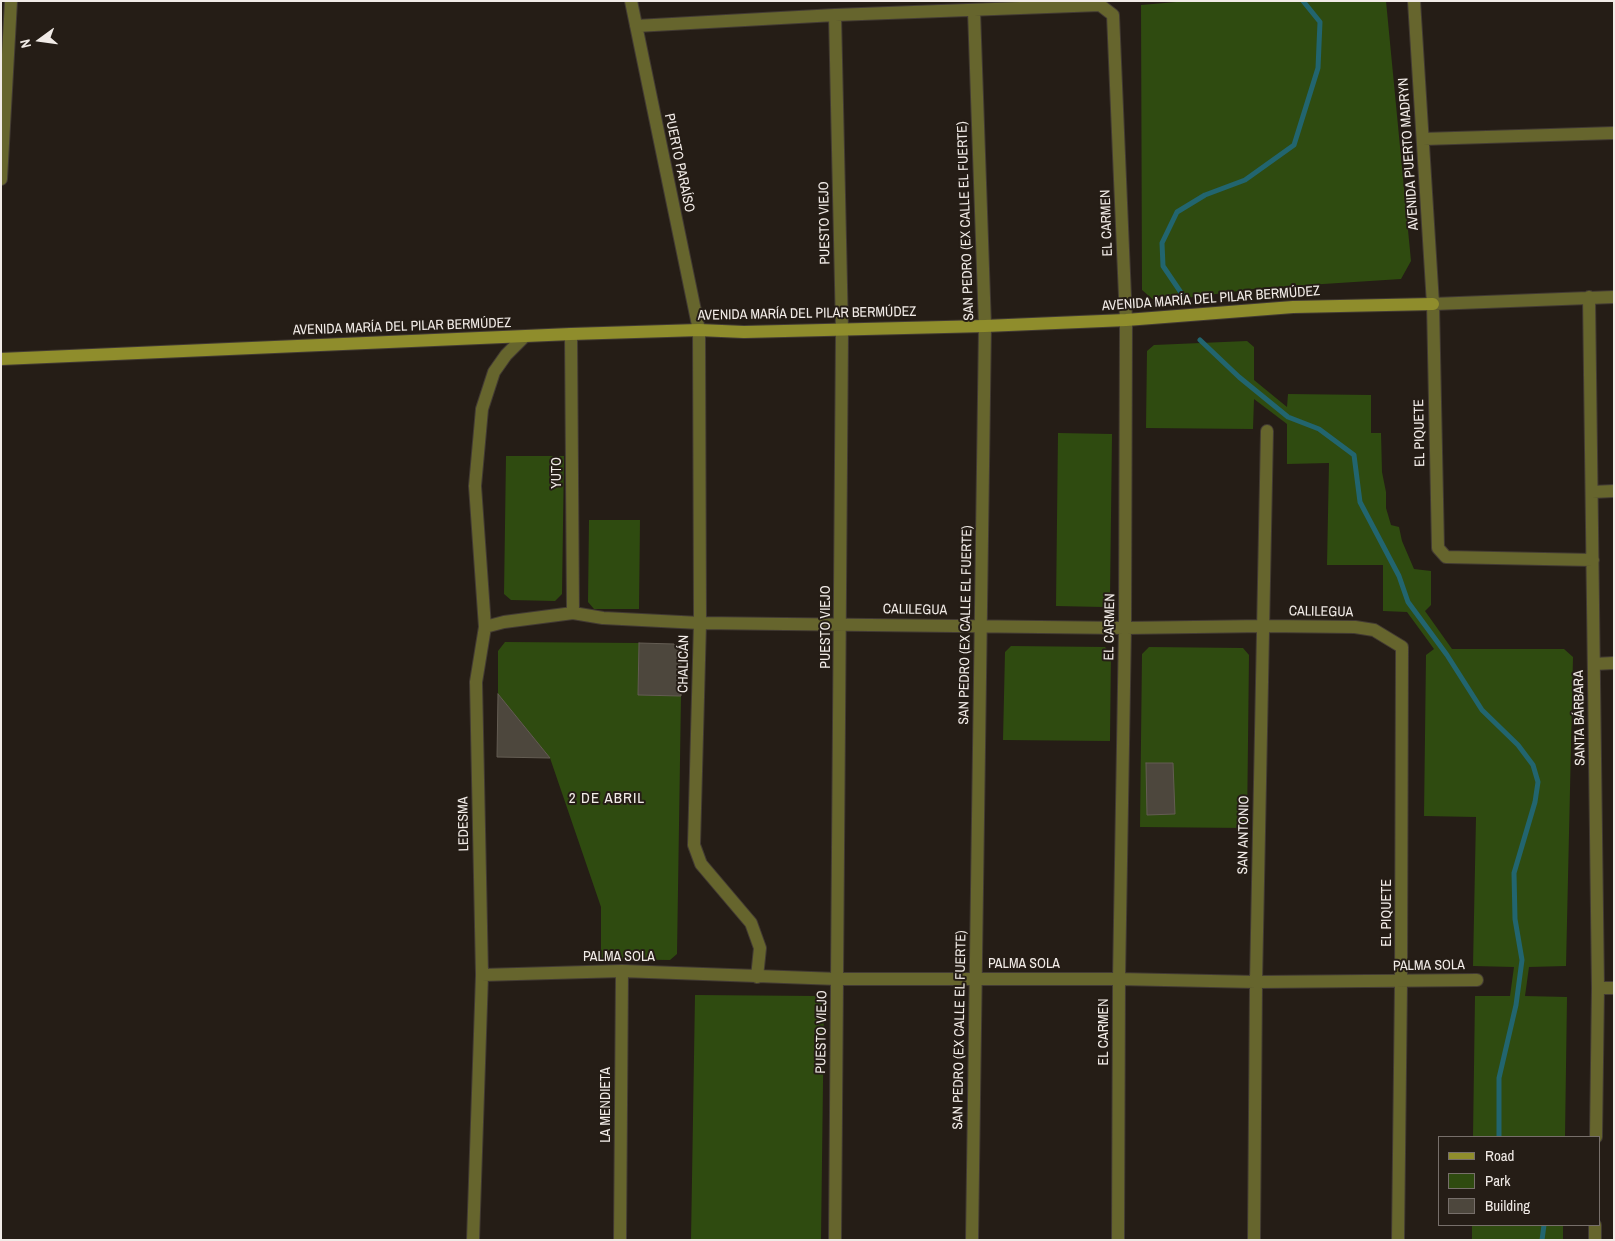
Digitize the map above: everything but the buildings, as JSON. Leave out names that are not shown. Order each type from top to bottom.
[{"type":"street","points":[[1,179],[11,1]]},
{"type":"street","name":"PUERTO PARAÍSO","points":[[631,1],[699,330]]},
{"type":"street","name":"AVENIDA PUERTO MADRYN","points":[[1414,1],[1433,304]]},
{"type":"street","name":"EL CARMEN","points":[[974,11],[1100,5],[1113,15],[1126,320],[1125,628],[1119,979],[1118,1240]]},
{"type":"street","points":[[636,26],[835,15],[974,11]]},
{"type":"street","name":"SAN PEDRO (EX CALLE EL FUERTE)","points":[[972,1240],[985,326],[974,11]]},
{"type":"street","name":"PUESTO VIEJO","points":[[835,15],[842,330],[835,1240]]},
{"type":"street","points":[[1423,139],[1614,133]]},
{"type":"street","name":"AVENIDA MARÍA DEL PILAR BERMÚDEZ","points":[[1,359],[571,334],[699,330],[744,332],[985,326],[1126,320],[1293,307],[1433,304],[1614,296]]},
{"type":"street","name":"SANTA BÁRBARA","points":[[1589,298],[1598,988],[1596,1136]]},
{"type":"street","name":"EL PIQUETE","points":[[1433,304],[1438,548],[1446,557],[1593,560]]},
{"type":"street","name":"CHALICÁN","points":[[699,330],[700,623],[694,845],[701,864],[751,923],[760,948],[757,977]]},
{"type":"street","name":"YUTO","points":[[571,334],[573,613]]},
{"type":"street","name":"LEDESMA","points":[[473,1240],[482,975],[476,682],[485,626],[475,486],[482,409],[494,372],[506,355],[524,337]]},
{"type":"street","name":"SAN ANTONIO","points":[[1254,1240],[1256,982],[1267,431]]},
{"type":"street","points":[[1592,492],[1614,491]]},
{"type":"street","name":"CALILEGUA","points":[[485,626],[573,613],[603,618],[700,623],[1125,628],[1264,626],[1364,628],[1374,630],[1402,647]]},
{"type":"street","name":"EL PIQUETE","points":[[1398,1240],[1402,647]]},
{"type":"street","points":[[1594,664],[1614,663]]},
{"type":"street","name":"PALMA SOLA","points":[[482,975],[622,970],[838,979],[1119,979],[1256,982],[1477,980]]},
{"type":"street","name":"LA MENDIETA","points":[[620,1240],[622,970]]},
{"type":"street","points":[[1598,988],[1614,988]]},
{"type":"street","points":[[1595,1226],[1595,1240]]},
{"type":"green space","points":[[1188,1],[1386,1],[1411,261],[1401,279],[1261,288],[1156,302],[1142,290],[1141,5]]},
{"type":"green space","points":[[1247,341],[1254,347],[1254,380],[1287,407],[1288,394],[1371,395],[1371,433],[1381,433],[1382,472],[1386,492],[1386,508],[1391,525],[1399,527],[1402,541],[1414,569],[1431,571],[1431,605],[1425,611],[1452,649],[1564,649],[1573,657],[1566,966],[1529,967],[1525,996],[1567,997],[1565,1136],[1473,1136],[1475,996],[1510,996],[1514,967],[1473,966],[1476,817],[1424,816],[1426,655],[1434,649],[1407,612],[1383,611],[1383,565],[1327,565],[1329,463],[1287,464],[1287,424],[1254,399],[1253,429],[1146,428],[1147,351],[1154,345]]},
{"type":"green space","points":[[1058,433],[1112,434],[1110,600],[1103,607],[1056,606]]},
{"type":"green space","points":[[506,456],[564,456],[562,594],[555,601],[511,600],[504,594]]},
{"type":"green space","points":[[589,520],[640,520],[639,609],[594,609],[588,602]]},
{"type":"green space","points":[[505,642],[639,643],[638,695],[681,696],[677,954],[670,960],[601,959],[601,907],[550,758],[498,694],[498,651]]},
{"type":"green space","points":[[1011,646],[1105,647],[1111,654],[1110,741],[1003,740],[1005,652]]},
{"type":"green space","points":[[1149,647],[1243,648],[1249,655],[1247,828],[1140,827],[1142,654]]},
{"type":"green space","points":[[695,995],[817,996],[824,1003],[821,1240],[691,1240]]},
{"type":"green space","points":[[1472,1226],[1563,1226],[1563,1240],[1472,1240]]},
{"type":"waterway","points":[[1184,297],[1163,266],[1162,243],[1177,212],[1205,195],[1245,180],[1294,145],[1318,68],[1320,22],[1303,1]]},
{"type":"waterway","points":[[1200,340],[1239,377],[1288,417],[1319,429],[1354,455],[1360,502],[1399,576],[1408,602],[1447,655],[1482,710],[1518,745],[1533,765],[1538,782],[1535,802],[1514,873],[1515,919],[1522,960],[1516,1005],[1499,1078],[1499,1136]]},
{"type":"waterway","points":[[1542,1240],[1544,1226]]},
{"type":"district","name":"2 DE ABRIL","points":[[607,799]]}]
